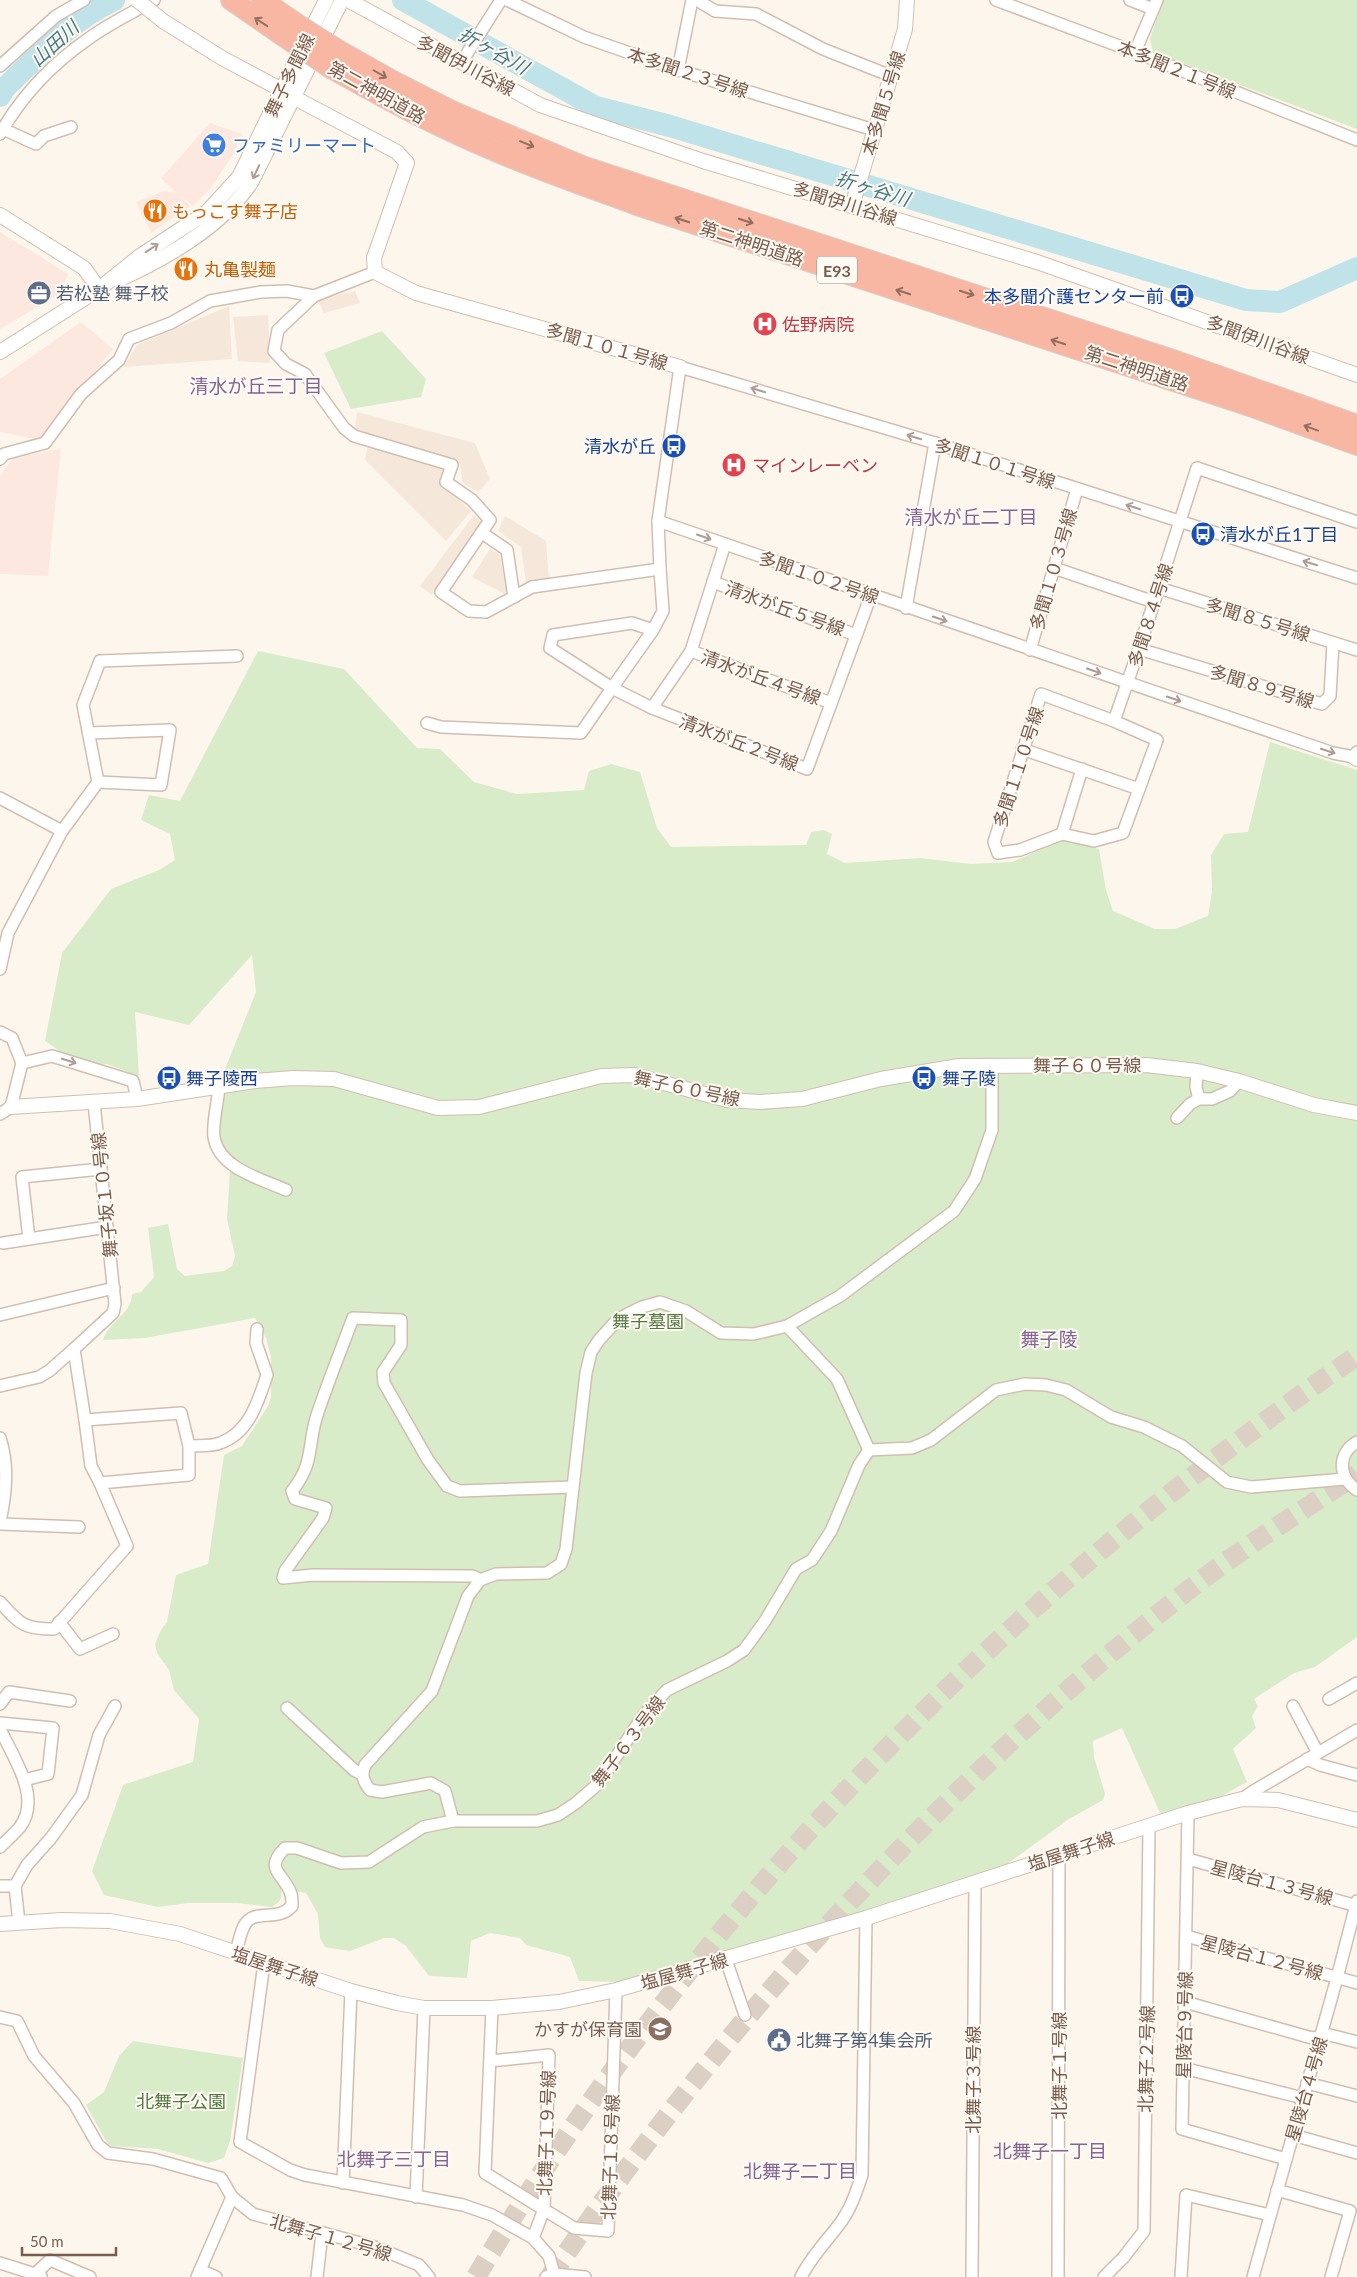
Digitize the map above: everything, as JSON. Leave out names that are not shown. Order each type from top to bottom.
[{"type":"highway","name":"第二神明道路","points":[[231,0],[296,34],[334,58],[382,97],[444,128],[575,183],[1250,406],[1357,445]]},
{"type":"highway","name":"第二神明道路","points":[[262,0],[296,34]]},
{"type":"highway","name":"第二神明道路","points":[[334,58],[393,81],[454,112],[582,166],[1179,362],[1357,425]]},
{"type":"street","points":[[0,66],[56,16],[84,0]]},
{"type":"street","points":[[136,0],[163,21],[222,58],[397,152],[407,163],[374,258],[375,272],[314,296],[278,330],[274,351],[286,364],[305,374],[344,428],[354,436],[452,465],[446,482],[472,500],[490,520],[441,592],[469,611],[486,612],[532,588],[660,569]]},
{"type":"street","points":[[71,127],[44,136],[36,144],[2,132],[23,99],[64,58],[88,38],[154,0]]},
{"type":"street","name":"舞子多聞線","points":[[288,94],[326,0]]},
{"type":"street","name":"舞子多聞線","points":[[0,352],[99,289],[140,256],[206,212],[220,198],[239,177],[342,0]]},
{"type":"street","name":"多聞伊川谷線","points":[[348,0],[461,64],[540,105],[703,160],[1037,262],[1357,375]]},
{"type":"street","points":[[461,64],[502,0]]},
{"type":"street","name":"本多聞２３号線","points":[[507,0],[584,37],[678,70],[874,130]]},
{"type":"street","points":[[678,70],[692,0]]},
{"type":"street","points":[[697,0],[716,11],[756,14],[823,49],[891,76]]},
{"type":"street","name":"本多聞５号線","points":[[852,206],[905,29],[907,0]]},
{"type":"street","name":"本多聞２１号線","points":[[996,0],[1135,52],[1357,140]]},
{"type":"street","points":[[1130,0],[1155,4],[1135,52]]},
{"type":"street","points":[[0,215],[84,268],[99,289]]},
{"type":"street","name":"多聞１０１号線","points":[[375,272],[416,292],[680,367],[935,443],[1179,522]]},
{"type":"street","points":[[0,459],[4,454],[45,443],[81,394],[119,360],[129,339],[171,323],[210,300],[261,292],[287,291],[314,296]]},
{"type":"street","points":[[427,722],[440,727],[582,733],[653,630],[663,611],[658,521],[680,367]]},
{"type":"street","points":[[906,608],[935,443]]},
{"type":"street","name":"多聞８４号線","points":[[1356,756],[1333,753],[1128,683],[1197,468],[1357,522]]},
{"type":"street","name":"多聞１０３号線","points":[[1030,650],[1077,489]]},
{"type":"street","name":"多聞１０２号線","points":[[658,521],[1128,683]]},
{"type":"street","points":[[1179,522],[1357,578]]},
{"type":"street","points":[[482,532],[507,550],[514,597]]},
{"type":"street","points":[[652,708],[691,651],[725,544]]},
{"type":"street","points":[[1054,568],[1154,602]]},
{"type":"street","name":"清水が丘５号線","points":[[713,582],[856,635]]},
{"type":"street","name":"多聞８５号線","points":[[1160,588],[1357,650]]},
{"type":"street","name":"清水が丘２号線","points":[[653,630],[632,623],[553,635],[550,648],[612,688],[652,708],[807,769],[871,595]]},
{"type":"street","name":"多聞８９号線","points":[[1139,649],[1322,704],[1330,696],[1333,643]]},
{"type":"street","name":"清水が丘４号線","points":[[691,651],[831,703]]},
{"type":"street","points":[[0,969],[8,933],[62,831],[98,782],[83,705],[100,661],[237,656]]},
{"type":"street","points":[[1082,769],[1062,834],[1094,841],[1123,833],[1157,740],[1114,721],[1128,683]]},
{"type":"street","name":"多聞１１０号線","points":[[1062,834],[1020,850],[998,853],[994,842],[1041,694],[1114,721]]},
{"type":"street","points":[[88,733],[170,730],[161,785],[98,782]]},
{"type":"street","points":[[1022,749],[1139,789]]},
{"type":"street","points":[[0,798],[62,831]]},
{"type":"street","points":[[0,1032],[12,1038],[22,1063],[52,1056],[124,1078],[133,1081],[137,1099]]},
{"type":"street","name":"舞子６０号線","points":[[22,1063],[6,1110],[137,1099],[255,1081],[293,1078],[334,1079],[438,1108],[479,1107],[593,1078],[634,1076],[727,1100],[760,1102],[802,1099],[881,1079],[959,1066],[1146,1065],[1197,1071],[1238,1081],[1314,1105],[1357,1113]]},
{"type":"street","points":[[453,1821],[445,1791],[431,1783],[382,1792],[370,1790],[364,1783],[362,1774],[365,1765],[432,1691],[468,1596],[480,1580],[496,1574],[547,1573],[561,1564],[566,1549],[586,1374],[591,1352],[599,1340],[618,1319],[642,1306],[660,1302],[686,1311],[721,1333],[754,1334],[787,1326],[840,1296],[954,1211],[975,1179],[992,1130],[992,1065]]},
{"type":"street","points":[[1197,1071],[1196,1087],[1199,1099]]},
{"type":"street","points":[[1177,1118],[1190,1104],[1199,1099],[1212,1099],[1230,1091],[1238,1081]]},
{"type":"street","points":[[219,1087],[213,1136],[217,1148],[234,1166],[286,1190]]},
{"type":"street","name":"舞子坂１０号線","points":[[0,1386],[39,1377],[50,1371],[113,1313],[115,1304],[114,1288],[94,1103]]},
{"type":"street","points":[[29,1239],[22,1178],[101,1169]]},
{"type":"street","points":[[3,1243],[107,1227]]},
{"type":"street","points":[[0,1315],[114,1288]]},
{"type":"street","points":[[480,1580],[473,1576],[313,1575],[283,1578],[285,1571],[323,1518],[326,1508],[295,1499],[292,1491],[299,1482],[310,1459],[316,1418],[354,1318],[401,1320],[401,1345],[383,1372],[384,1383],[428,1460],[447,1486],[460,1491],[573,1487]]},
{"type":"street","points":[[787,1326],[838,1379],[869,1450],[912,1448],[931,1440],[996,1390],[1025,1384],[1046,1385],[1066,1390],[1112,1417],[1144,1427],[1182,1446],[1227,1482],[1251,1487],[1345,1479]]},
{"type":"street","points":[[189,1446],[219,1444],[234,1436],[247,1423],[267,1375],[256,1343],[257,1329]]},
{"type":"street","points":[[0,1602],[16,1620],[32,1629],[54,1629],[127,1546],[91,1466],[86,1420],[74,1349]]},
{"type":"street","points":[[86,1420],[181,1413],[189,1446],[189,1475],[100,1483]]},
{"type":"street","points":[[0,1438],[6,1489],[0,1523],[79,1527]]},
{"type":"street","points":[[1357,1442],[1344,1455],[1342,1463],[1345,1479],[1357,1490]]},
{"type":"street","name":"舞子６３号線","points":[[236,1953],[244,1926],[252,1918],[267,1915],[277,1916],[286,1913],[292,1906],[292,1894],[275,1868],[276,1857],[285,1848],[296,1848],[341,1862],[369,1862],[423,1827],[453,1821],[537,1821],[558,1815],[576,1803],[598,1784],[643,1716],[659,1697],[667,1690],[727,1661],[744,1650],[765,1621],[796,1569],[812,1560],[831,1531],[859,1465],[869,1450]]},
{"type":"street","points":[[59,1622],[80,1649],[113,1634]]},
{"type":"street","points":[[1328,1699],[1357,1683]]},
{"type":"street","points":[[0,1704],[9,1692],[70,1701]]},
{"type":"street","points":[[19,1922],[15,1886],[27,1865],[51,1838],[82,1795],[99,1735],[115,1706]]},
{"type":"street","points":[[1293,1706],[1318,1753]]},
{"type":"street","points":[[287,1708],[354,1770],[362,1774]]},
{"type":"street","points":[[0,1723],[54,1728],[48,1774],[24,1780]]},
{"type":"street","points":[[0,1729],[24,1780],[29,1800],[21,1826],[0,1847]]},
{"type":"street","points":[[1242,1799],[1357,1730]]},
{"type":"street","points":[[1307,1759],[1320,1765],[1357,1775]]},
{"type":"street","name":"塩屋舞子線","points":[[0,1924],[110,1920],[180,1934],[351,1991],[397,2003],[424,2008],[492,2008],[559,2002],[616,1990],[726,1960],[866,1918],[1188,1813],[1242,1799],[1278,1800],[1357,1820]]},
{"type":"street","name":"星陵台９号線","points":[[1188,1813],[1182,2129],[1286,2158]]},
{"type":"street","name":"北舞子２号線","points":[[1104,2277],[1123,2258],[1144,2231],[1149,1826]]},
{"type":"street","name":"北舞子１号線","points":[[1058,2277],[1060,1855]]},
{"type":"street","name":"星陵台１３号線","points":[[1188,1859],[1357,1904]]},
{"type":"street","name":"北舞子３号線","points":[[972,2277],[975,1883]]},
{"type":"street","points":[[0,1886],[15,1886]]},
{"type":"street","name":"星陵台４号線","points":[[1253,2277],[1357,1904]]},
{"type":"street","points":[[801,2277],[810,2260],[839,2225],[853,2201],[862,2176],[866,1918]]},
{"type":"street","name":"星陵台１２号線","points":[[1186,1936],[1357,1983]]},
{"type":"street","points":[[726,1960],[745,2015]]},
{"type":"street","points":[[264,1963],[240,2142],[290,2170],[343,2183],[463,2205],[492,2215],[533,2238],[549,2256],[550,2275],[585,2277]]},
{"type":"street","name":"北舞子１８号線","points":[[492,2008],[486,2172],[574,2228],[608,2231],[616,1990]]},
{"type":"street","points":[[343,2183],[351,1991]]},
{"type":"street","points":[[1185,2002],[1312,2038],[1330,2035],[1357,2042]]},
{"type":"street","points":[[416,2197],[424,2008]]},
{"type":"street","points":[[0,2017],[16,2021],[34,2056],[74,2103],[98,2145],[108,2152],[153,2159],[221,2178],[232,2198],[198,2273],[216,2277]]},
{"type":"street","name":"北舞子１９号線","points":[[490,2061],[549,2055],[544,2209]]},
{"type":"street","points":[[1183,2068],[1304,2098]]},
{"type":"street","points":[[1308,2083],[1357,2096]]},
{"type":"street","points":[[1294,2135],[1357,2153]]},
{"type":"street","points":[[1277,2190],[1353,2212],[1331,2277]]},
{"type":"street","points":[[1181,2277],[1186,2195],[1270,2215]]},
{"type":"street","name":"北舞子１２号線","points":[[232,2198],[254,2214],[375,2248],[419,2265],[429,2277]]},
{"type":"street","points":[[533,2238],[544,2209]]},
{"type":"street","points":[[317,2277],[322,2233]]},
{"type":"street","points":[[0,2263],[40,2275],[50,2260],[90,2277]]},
{"type":"shaded area","points":[[210,123],[242,134],[233,154],[211,188],[193,206],[181,196],[190,206],[151,233],[136,202],[164,191],[177,193],[161,178]]},
{"type":"shaded area","points":[[0,232],[68,274],[60,294],[0,329]]},
{"type":"shaded area","points":[[355,291],[360,303],[324,313],[318,300]]},
{"type":"shaded area","points":[[229,306],[232,359],[124,367],[137,345]]},
{"type":"shaded area","points":[[268,315],[270,363],[238,361],[233,317]]},
{"type":"shaded area","points":[[81,322],[113,349],[40,440],[0,432],[0,379]]},
{"type":"shaded area","points":[[357,412],[475,443],[490,479],[478,492],[463,483],[460,465],[355,429]]},
{"type":"shaded area","points":[[368,445],[446,470],[441,484],[471,511],[446,541],[365,460]]},
{"type":"shaded area","points":[[61,448],[48,576],[0,574],[0,476],[12,459]]},
{"type":"shaded area","points":[[474,515],[481,522],[432,595],[420,586]]},
{"type":"shaded area","points":[[505,516],[546,541],[549,580],[526,583],[521,547],[498,531]]},
{"type":"shaded area","points":[[490,549],[500,555],[507,595],[472,577]]},
{"type":"green space","points":[[1163,0],[1357,0],[1357,129],[1153,52],[1150,39]]},
{"type":"green space","points":[[382,331],[426,379],[421,397],[351,409],[324,353]]},
{"type":"green space","name":"舞子墓園","points":[[258,651],[344,669],[417,748],[440,749],[474,782],[517,794],[584,790],[589,771],[611,764],[640,772],[657,828],[671,847],[806,845],[811,832],[824,830],[832,834],[827,854],[845,863],[920,858],[971,864],[1012,862],[1063,840],[1099,849],[1106,890],[1113,911],[1155,929],[1175,929],[1208,916],[1212,891],[1211,855],[1224,834],[1248,832],[1270,742],[1357,770],[1357,1637],[1315,1667],[1294,1673],[1254,1699],[1258,1706],[1252,1716],[1256,1728],[1233,1749],[1247,1782],[1218,1798],[1161,1815],[1122,1728],[1093,1741],[1094,1757],[1105,1794],[1103,1800],[1069,1819],[996,1872],[656,1975],[622,1982],[579,1981],[570,1957],[526,1945],[520,1938],[490,1933],[471,1941],[467,1978],[429,1976],[406,1946],[394,1938],[384,1938],[350,1951],[325,1947],[320,1938],[318,1914],[306,1893],[281,1889],[280,1900],[272,1907],[237,1903],[188,1903],[158,1907],[104,1895],[92,1871],[123,1785],[193,1762],[199,1719],[174,1690],[169,1670],[157,1653],[155,1644],[167,1622],[176,1575],[208,1564],[224,1455],[242,1446],[268,1406],[271,1397],[271,1357],[266,1338],[255,1318],[145,1338],[103,1340],[106,1333],[128,1307],[132,1294],[141,1292],[154,1277],[148,1228],[168,1224],[177,1269],[185,1276],[224,1271],[232,1266],[235,1256],[227,1219],[230,1170],[217,1139],[224,1090],[244,1079],[223,1074],[256,992],[252,955],[189,1025],[135,1012],[139,1076],[107,1064],[77,1063],[45,1041],[62,953],[111,889],[159,870],[175,860],[170,834],[141,820],[149,795],[180,801]]},
{"type":"green space","name":"北舞子公園","points":[[133,2041],[243,2058],[230,2141],[224,2158],[208,2163],[158,2149],[111,2146],[106,2141],[86,2105],[104,2092],[119,2056]]},
{"type":"waterway","name":"山田川","points":[[0,96],[4,89],[68,29],[114,0]]},
{"type":"waterway","name":"折ヶ谷川","points":[[403,0],[596,107],[670,126],[1246,300],[1280,302],[1357,268]]},
{"type":"tunnel","points":[[476,2277],[550,2161],[629,2048],[715,1940],[805,1835],[901,1735],[1000,1639],[1104,1548],[1211,1462],[1357,1356]]},
{"type":"tunnel","points":[[550,2277],[619,2180],[692,2085],[768,1993],[848,1904],[931,1818],[1018,1735],[1108,1656],[1200,1581],[1357,1474]]},
{"type":"place","name":"ファミリーマート","points":[[214,145]]},
{"type":"place","name":"もっこす舞子店","points":[[155,211]]},
{"type":"place","name":"丸亀製麺","points":[[186,269]]},
{"type":"place","name":"若松塾 舞子校","points":[[39,293]]},
{"type":"place","name":"本多聞介護センター前","points":[[1182,296]]},
{"type":"place","name":"佐野病院","points":[[765,324]]},
{"type":"place","name":"清水が丘","points":[[674,446]]},
{"type":"place","name":"マインレーベン","points":[[734,465]]},
{"type":"place","name":"清水が丘1丁目","points":[[1203,534]]},
{"type":"place","name":"舞子陵西","points":[[169,1078]]},
{"type":"place","name":"舞子陵","points":[[924,1078]]},
{"type":"place","name":"かすが保育園","points":[[660,2029]]},
{"type":"place","name":"北舞子第4集会所","points":[[779,2040]]},
{"type":"district","name":"清水が丘三丁目","points":[[256,385]]},
{"type":"district","name":"清水が丘二丁目","points":[[971,516]]},
{"type":"district","name":"舞子陵","points":[[1049,1338]]},
{"type":"district","name":"北舞子一丁目","points":[[1050,2150]]},
{"type":"district","name":"北舞子三丁目","points":[[394,2158]]},
{"type":"district","name":"北舞子二丁目","points":[[800,2170]]}]
